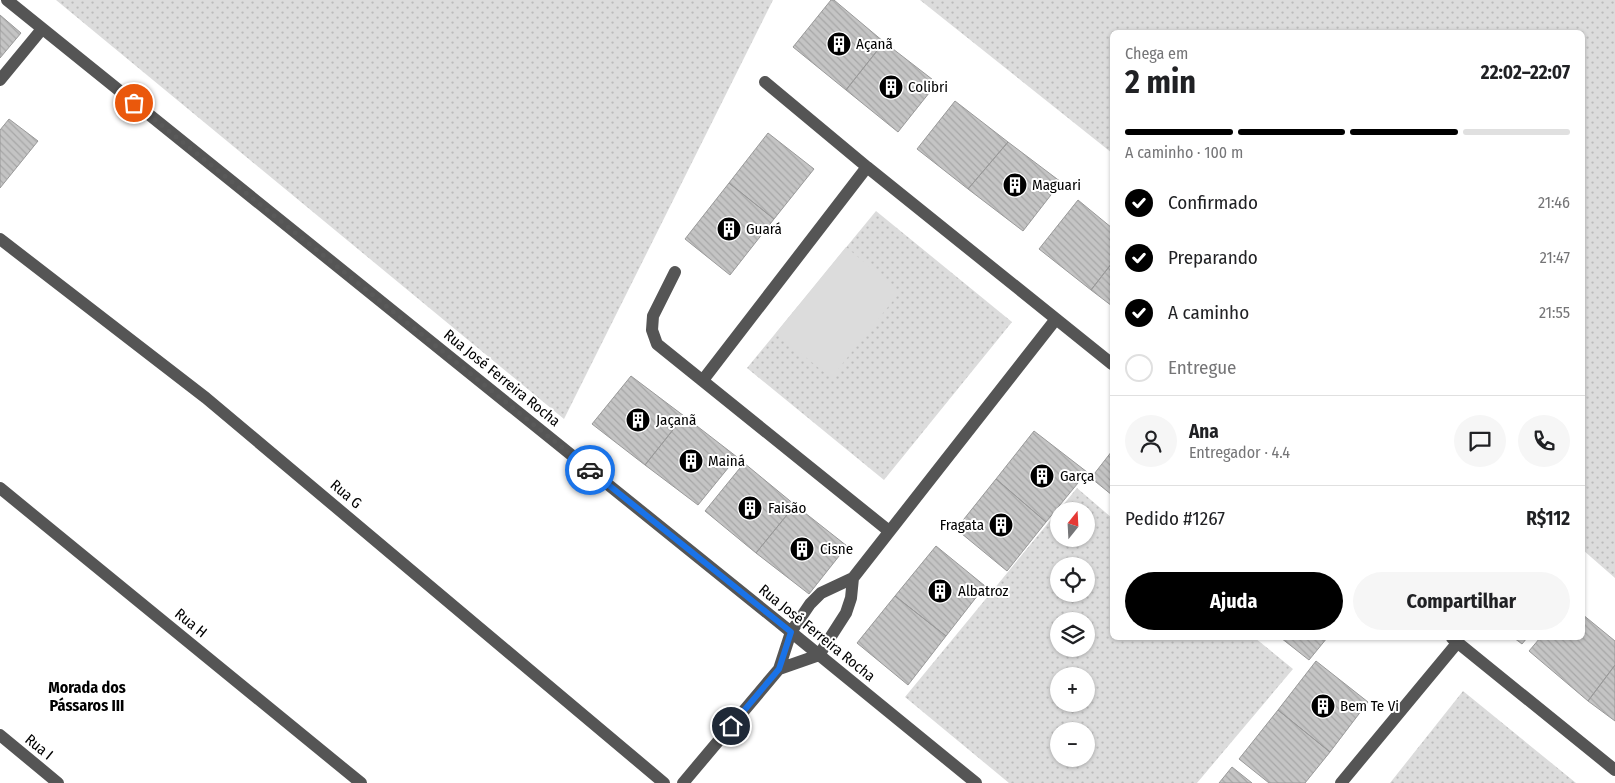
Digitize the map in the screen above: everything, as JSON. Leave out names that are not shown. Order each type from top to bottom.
[{"type":"street","name":"Rua José Ferreira Rocha","points":[[7,0],[976,783]]},
{"type":"street","points":[[0,80],[42,29]]},
{"type":"street","points":[[765,82],[867,167],[1110,362]]},
{"type":"street","points":[[703,380],[867,167]]},
{"type":"street","name":"Rua G","points":[[0,239],[206,398],[664,783]]},
{"type":"street","points":[[675,272],[653,316],[652,330],[657,344],[889,531]]},
{"type":"street","points":[[683,783],[779,669],[791,632],[810,604],[821,593],[853,578],[1056,319]]},
{"type":"street","name":"Rua H","points":[[0,488],[361,783]]},
{"type":"street","points":[[779,669],[819,655],[846,613],[853,578]]},
{"type":"street","points":[[1341,783],[1455,640],[1615,770]]},
{"type":"street","name":"Rua I","points":[[0,735],[58,783]]},
{"type":"shaded area","points":[[56,0],[773,0],[564,419]]},
{"type":"shaded area","points":[[920,0],[1615,0],[1615,578],[1585,552],[1585,30],[1110,30],[1110,151]]},
{"type":"shaded area","points":[[876,211],[1012,322],[884,480],[747,368]]},
{"type":"shaded area","points":[[846,247],[900,292],[831,378],[776,333]]},
{"type":"shaded area","points":[[1077,488],[1093,502],[1065,502]]},
{"type":"shaded area","points":[[1095,503],[1110,516],[1110,640],[1257,640],[1293,669],[1197,783],[1009,783],[905,697],[1050,521],[1050,548],[1095,548]]},
{"type":"shaded area","points":[[1463,691],[1576,783],[1390,783]]},
{"type":"building","name":"Açanã","points":[[831,0],[834,0],[884,42],[846,90],[793,47]]},
{"type":"building","points":[[0,15],[21,33],[0,58]]},
{"type":"building","name":"Colibri","points":[[884,42],[937,83],[898,132],[846,90]]},
{"type":"building","points":[[955,101],[1008,142],[968,189],[917,149]]},
{"type":"building","points":[[9,119],[38,141],[0,188],[0,130]]},
{"type":"building","points":[[768,133],[814,169],[774,219],[729,183]]},
{"type":"building","name":"Maguari","points":[[1008,142],[1061,182],[1023,231],[968,189]]},
{"type":"building","name":"Guará","points":[[729,183],[774,219],[730,275],[685,239]]},
{"type":"building","points":[[1078,200],[1110,226],[1110,266],[1091,290],[1039,249]]},
{"type":"building","points":[[1110,266],[1110,304],[1091,290]]},
{"type":"building","name":"Jaçanã","points":[[631,376],[684,416],[645,465],[592,424]]},
{"type":"building","name":"Mainá","points":[[684,416],[737,457],[698,505],[645,465]]},
{"type":"building","name":"Garça","points":[[1034,431],[1087,472],[1062,502],[1050,502],[1050,517],[1046,522],[996,479]]},
{"type":"building","points":[[1110,454],[1110,493],[1091,478]]},
{"type":"building","name":"Faisão","points":[[744,463],[795,505],[756,553],[705,511]]},
{"type":"building","name":"Fragata","points":[[996,479],[1046,522],[1007,571],[956,529]]},
{"type":"building","name":"Cisne","points":[[795,505],[847,546],[809,594],[756,553]]},
{"type":"building","name":"Albatroz","points":[[936,546],[985,586],[946,636],[895,596]]},
{"type":"building","points":[[895,596],[946,636],[908,685],[857,643]]},
{"type":"building","points":[[1585,616],[1615,641],[1615,665],[1588,701],[1529,651],[1538,640],[1585,640]]},
{"type":"building","points":[[1284,640],[1325,640],[1309,660]]},
{"type":"building","points":[[1517,640],[1525,640],[1522,644]]},
{"type":"building","name":"Bem Te Vi","points":[[1316,661],[1368,702],[1330,752],[1278,710]]},
{"type":"building","points":[[1615,665],[1615,721],[1588,701]]},
{"type":"building","points":[[1278,710],[1330,752],[1305,783],[1269,783],[1239,759]]},
{"type":"building","points":[[1232,767],[1252,783],[1219,783]]},
{"type":"way so far","points":[[134,103],[590,470]]},
{"type":"place","name":"Açanã","points":[[839,44]]},
{"type":"place","name":"Colibri","points":[[891,87]]},
{"type":"place","name":"Maguari","points":[[1015,185]]},
{"type":"place","name":"Guará","points":[[729,229]]},
{"type":"place","name":"Jaçanã","points":[[638,420]]},
{"type":"place","name":"Mainá","points":[[691,461]]},
{"type":"place","name":"Garça","points":[[1042,476]]},
{"type":"place","name":"Faisão","points":[[750,508]]},
{"type":"place","name":"Fragata","points":[[1001,525]]},
{"type":"place","name":"Cisne","points":[[802,549]]},
{"type":"place","name":"Albatroz","points":[[940,591]]},
{"type":"place","name":"Bem Te Vi","points":[[1323,706]]},
{"type":"district","name":"Morada dos Pássaros III","points":[[87,696]]},
{"type":"route","points":[[590,470],[791,632],[779,669],[731,726]]}]
